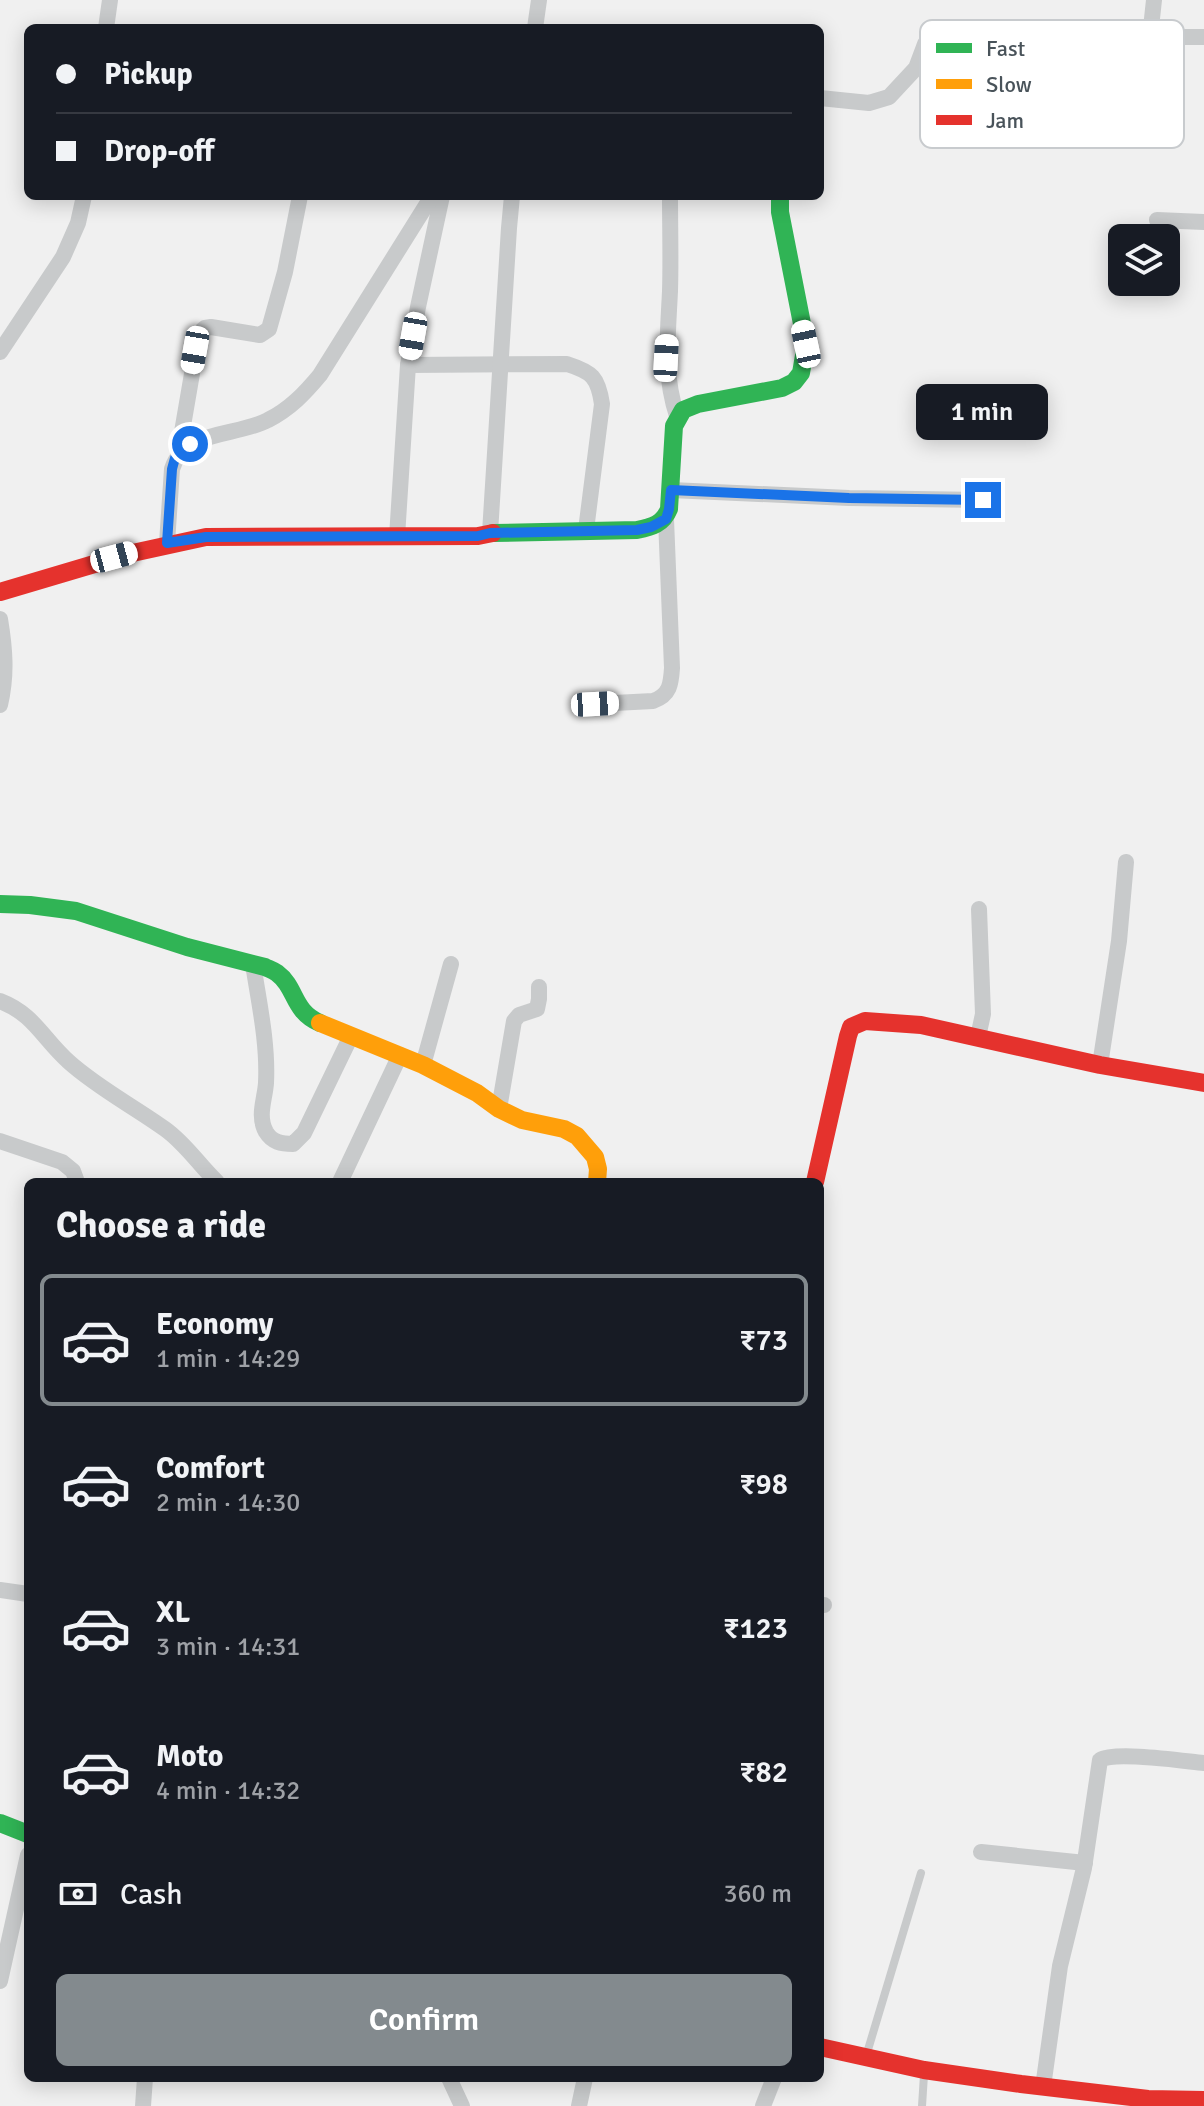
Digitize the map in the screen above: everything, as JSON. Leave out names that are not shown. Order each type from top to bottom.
[{"type":"main road","points":[[0,592],[88,564],[167,543],[206,537],[478,536],[651,527],[666,519],[669,509],[677,416],[698,404],[782,388],[794,382],[801,373],[806,344],[780,200]]},
{"type":"main road","points":[[0,904],[76,911],[277,973],[287,984],[299,1008],[311,1019],[423,1065],[522,1120],[564,1129],[577,1136],[595,1157],[597,1178]]},
{"type":"main road","points":[[816,1178],[851,1027],[865,1021],[921,1025],[1100,1065],[1204,1083]]},
{"type":"main road","points":[[0,1823],[24,1832]]},
{"type":"main road","points":[[824,2048],[924,2070],[1148,2102],[1204,2100]]},
{"type":"street","points":[[107,24],[110,0]]},
{"type":"street","points":[[536,24],[539,0]]},
{"type":"street","points":[[1152,20],[1154,0]]},
{"type":"street","points":[[824,98],[869,103],[889,97],[916,68],[920,57]]},
{"type":"street","points":[[0,352],[63,257],[78,223],[83,200]]},
{"type":"street","points":[[167,543],[172,469],[178,455],[199,333],[211,327],[260,335],[269,329],[285,272],[299,200]]},
{"type":"street","points":[[178,455],[190,444],[266,422],[302,396],[320,375],[429,200]]},
{"type":"street","points":[[397,537],[408,365],[441,200]]},
{"type":"street","points":[[490,533],[512,200]]},
{"type":"street","points":[[670,200],[666,358],[677,416]]},
{"type":"street","points":[[1157,220],[1204,222]]},
{"type":"street","points":[[408,365],[567,364],[593,376],[602,404],[586,530]]},
{"type":"street","points":[[671,490],[983,500]]},
{"type":"street","points":[[595,704],[653,701],[668,693],[672,668],[666,519]]},
{"type":"street","points":[[0,619],[5,663],[0,705]]},
{"type":"street","points":[[1100,1065],[1119,941],[1126,862]]},
{"type":"street","points":[[978,1037],[983,1014],[979,909]]},
{"type":"street","points":[[253,964],[265,1053],[266,1082],[261,1115],[266,1131],[274,1141],[293,1144],[304,1133],[351,1036]]},
{"type":"street","points":[[423,1065],[451,964]]},
{"type":"street","points":[[499,1109],[514,1021],[519,1015],[537,1009],[539,987]]},
{"type":"street","points":[[0,1001],[20,1009],[65,1059],[98,1086],[167,1130],[190,1150],[214,1178]]},
{"type":"street","points":[[342,1178],[400,1055]]},
{"type":"street","points":[[0,1141],[62,1162],[73,1171],[76,1178]]},
{"type":"street","points":[[0,1590],[24,1593]]},
{"type":"street","points":[[1043,2087],[1060,1966],[1085,1863],[1100,1760],[1107,1756],[1121,1756],[1204,1763]]},
{"type":"street","points":[[981,1852],[1085,1863]]},
{"type":"street","points":[[0,1981],[24,1873]]},
{"type":"street","points":[[143,2106],[145,2082]]},
{"type":"street","points":[[451,2082],[462,2106]]},
{"type":"street","points":[[579,2106],[584,2082]]},
{"type":"street","points":[[763,2106],[772,2082]]},
{"type":"lane","points":[[866,2058],[921,1873]]},
{"type":"lane","points":[[922,2106],[924,2070]]},
{"type":"traffic: fast","points":[[493,533],[637,530],[656,524],[669,509],[674,426],[683,410],[698,404],[782,388],[794,382],[801,373],[806,344],[780,200]]},
{"type":"traffic: fast","points":[[0,904],[76,911],[187,947],[265,967],[283,979],[304,1012],[320,1023]]},
{"type":"traffic: fast","points":[[0,1823],[24,1832]]},
{"type":"traffic: slow","points":[[320,1023],[423,1065],[522,1120],[564,1129],[577,1136],[595,1157],[597,1178]]},
{"type":"traffic: jam","points":[[0,592],[128,554],[206,537],[478,536],[493,533]]},
{"type":"traffic: jam","points":[[816,1178],[848,1036],[851,1027],[865,1021],[921,1025],[1100,1065],[1204,1083]]},
{"type":"traffic: jam","points":[[824,2048],[924,2070],[1021,2084],[1148,2099],[1204,2100]]},
{"type":"route","points":[[190,444],[175,458],[172,469],[167,543],[206,537],[478,536],[490,533],[637,530],[666,519],[671,490],[983,500]]}]
